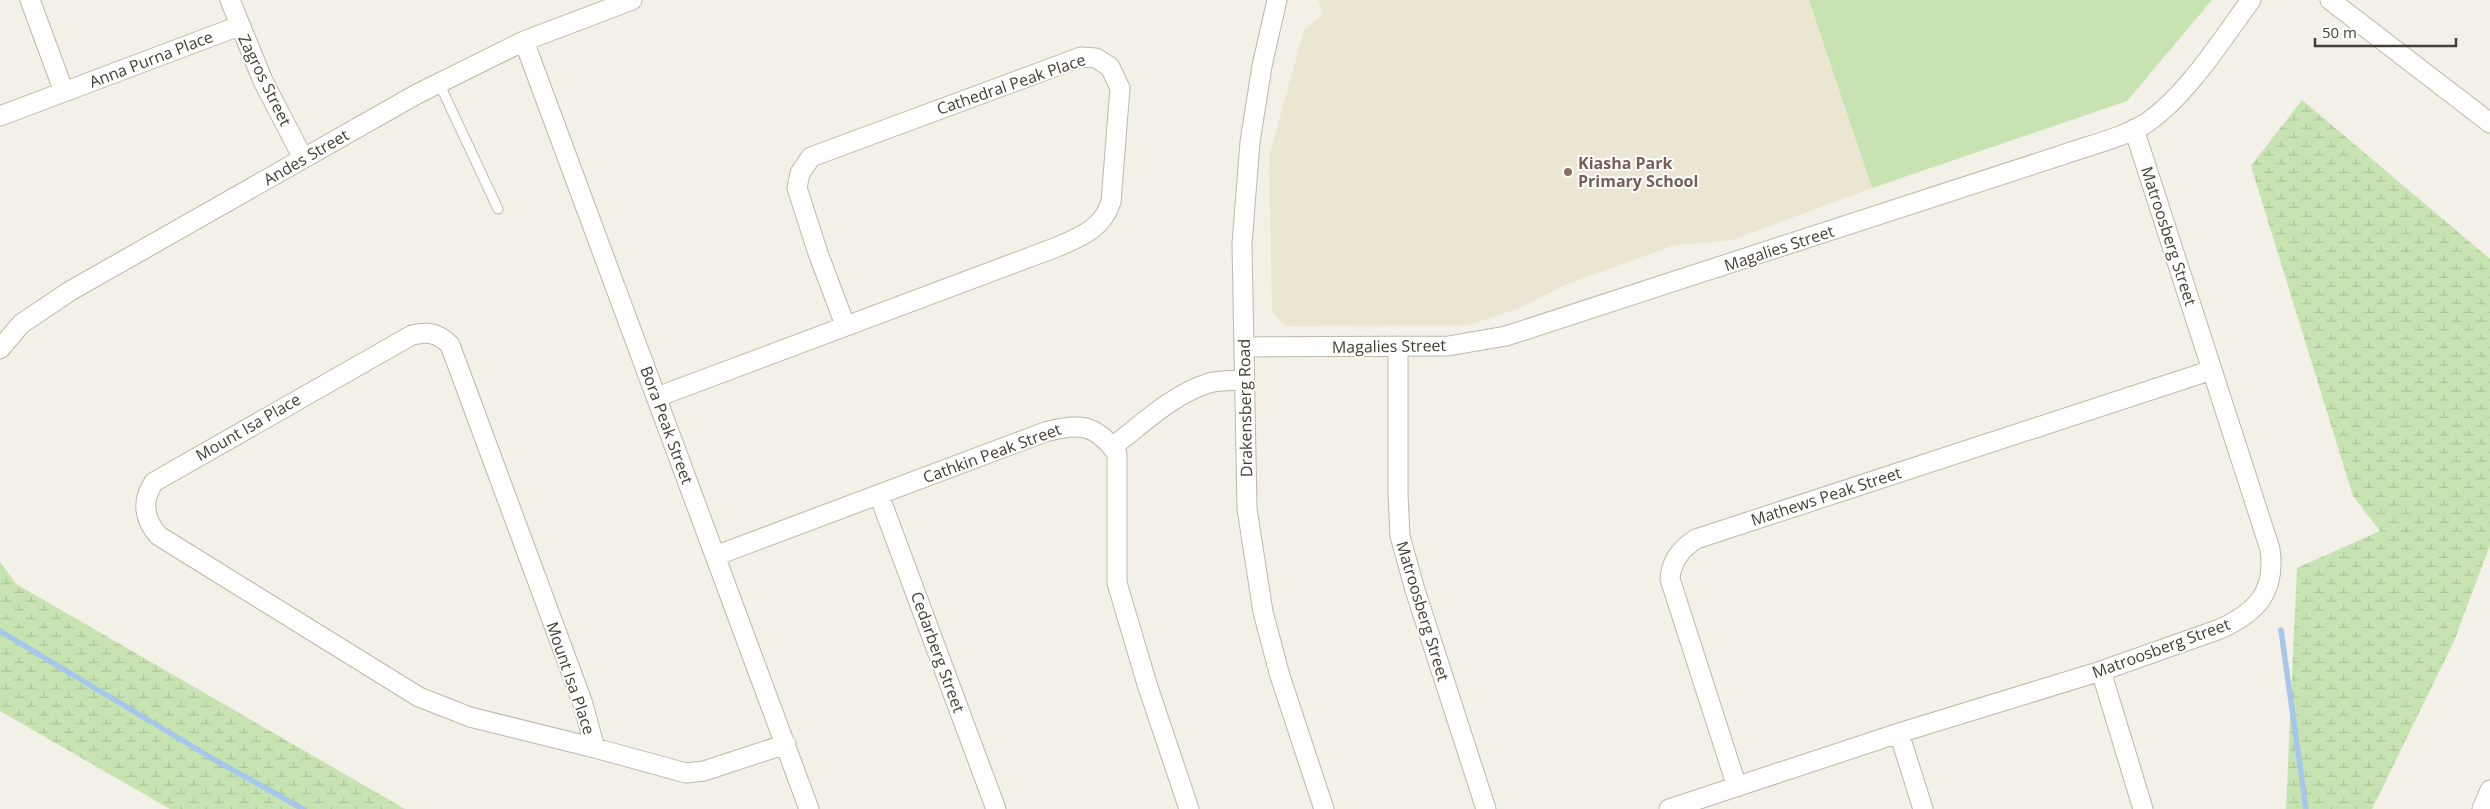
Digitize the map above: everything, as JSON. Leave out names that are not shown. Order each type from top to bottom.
[{"type":"street","points":[[30,0],[64,92]]},
{"type":"street","name":"Zagros Street","points":[[230,0],[263,81],[304,158]]},
{"type":"street","name":"Andes Street","points":[[0,348],[21,324],[47,305],[304,158],[440,83],[524,41],[632,0]]},
{"type":"street","name":"Drakensberg Road","points":[[1277,0],[1262,66],[1250,142],[1242,244],[1247,509],[1263,612],[1280,676],[1324,809]]},
{"type":"street","name":"Magalies Street","points":[[1244,347],[1448,346],[1506,336],[2031,166],[2134,129],[2154,117],[2185,87],[2251,0]]},
{"type":"street","points":[[2330,0],[2490,123]]},
{"type":"street","name":"Anna Purna Place","points":[[0,116],[239,26]]},
{"type":"street","name":"Bora Peak Street","points":[[524,41],[809,809]]},
{"type":"street","name":"Cathedral Peak Place","points":[[657,397],[1057,247],[1092,231],[1107,214],[1111,202],[1120,88],[1110,67],[1096,58],[1081,57],[811,157],[800,173],[797,188],[815,244],[845,325]]},
{"type":"street","name":"Matroosberg Street","points":[[1669,809],[1899,733],[2101,671],[2220,629],[2237,621],[2253,610],[2265,594],[2271,576],[2270,549],[2134,129]]},
{"type":"street","name":"Mount Isa Place","points":[[596,748],[582,700],[470,397],[450,345],[444,339],[430,332],[412,334],[266,416],[154,482],[149,489],[146,496],[147,519],[159,536],[420,698],[470,718],[596,748],[686,773],[704,771],[786,744]]},
{"type":"street","name":"Matroosberg Street","points":[[1398,346],[1398,494],[1400,536],[1415,590],[1486,809]]},
{"type":"street","name":"Mathews Peak Street","points":[[1737,787],[1670,579],[1673,565],[1685,546],[1696,539],[2212,370]]},
{"type":"street","points":[[1189,809],[1147,684],[1118,583],[1118,467],[1117,454],[1112,447],[1155,412],[1184,394],[1210,383],[1244,380]]},
{"type":"street","name":"Cathkin Peak Street","points":[[715,556],[1045,432],[1069,425],[1094,431],[1106,439],[1112,447]]},
{"type":"street","name":"Cedarberg Street","points":[[879,495],[996,809]]},
{"type":"street","points":[[2101,671],[2143,809]]},
{"type":"street","points":[[1899,733],[1923,809]]},
{"type":"street","points":[[2482,809],[2490,790]]},
{"type":"lane","points":[[440,83],[498,210]]},
{"type":"shaded area","name":"Kiasha Park Primary School","points":[[1318,0],[1809,0],[1872,188],[1732,240],[1675,245],[1562,286],[1520,308],[1469,325],[1285,326],[1272,312],[1269,157],[1304,30],[1323,15]]},
{"type":"green space","points":[[1809,0],[2212,0],[2127,101],[1872,188]]},
{"type":"green space","points":[[2302,100],[2490,259],[2490,545],[2454,641],[2372,809],[2286,809],[2297,568],[2380,531],[2353,496],[2251,166]]},
{"type":"green space","points":[[0,562],[16,584],[405,809],[170,809],[0,711]]},
{"type":"waterway","points":[[2281,630],[2306,809]]},
{"type":"waterway","points":[[0,631],[215,760],[303,809]]},
{"type":"place","name":"Kiasha Park Primary School","points":[[1568,172]]}]
